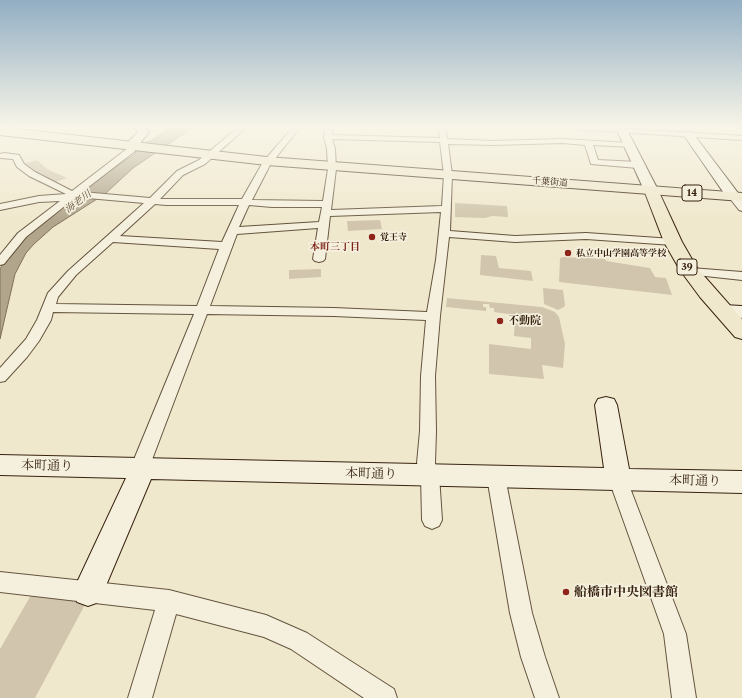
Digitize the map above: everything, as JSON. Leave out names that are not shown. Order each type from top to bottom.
[{"type":"main road","name":"千葉街道","points":[[244,159],[332,168],[738,196]]},
{"type":"main road","name":"39","points":[[651,190],[673,242],[691,272],[706,293],[742,332]]},
{"type":"street","points":[[17,159],[20,165],[32,174],[73,195]]},
{"type":"street","points":[[0,262],[22,235],[119,159]]},
{"type":"street","points":[[0,377],[32,341],[44,320],[52,296],[62,283],[152,201],[180,173],[206,159]]},
{"type":"street","points":[[88,591],[138,481],[144,457],[226,246],[269,159]]},
{"type":"street","points":[[319,259],[332,168],[332,159]]},
{"type":"street","points":[[432,520],[430,475],[426,463],[428,431],[428,376],[433,316],[445,234],[448,175],[446,159]]},
{"type":"street","points":[[593,159],[594,162],[638,165]]},
{"type":"street","points":[[635,159],[651,190]]},
{"type":"street","points":[[709,159],[738,196],[742,208]]},
{"type":"street","points":[[0,207],[73,195],[152,201],[229,201],[326,207],[446,205]]},
{"type":"street","points":[[233,231],[324,225]]},
{"type":"street","points":[[445,234],[515,239],[586,236],[673,242]]},
{"type":"street","points":[[110,240],[226,246]]},
{"type":"street","points":[[691,272],[742,276]]},
{"type":"street","points":[[48,308],[334,312],[433,316]]},
{"type":"street","points":[[723,311],[742,312]]},
{"type":"street","points":[[606,405],[618,480],[675,634],[684,698]]},
{"type":"street","name":"本町通り","points":[[0,465],[742,482]]},
{"type":"street","points":[[496,477],[521,613],[533,657],[548,698]]},
{"type":"street","points":[[0,582],[88,591],[169,602],[246,621],[284,634],[299,641],[385,698]]},
{"type":"street","points":[[140,698],[169,602]]},
{"type":"shaded area","points":[[37,160],[47,169],[67,178],[53,183],[22,164]]},
{"type":"shaded area","points":[[455,203],[507,206],[508,217],[455,217]]},
{"type":"shaded area","points":[[380,220],[382,229],[348,231],[347,221]]},
{"type":"shaded area","points":[[481,255],[496,256],[499,268],[531,271],[533,281],[480,275]]},
{"type":"shaded area","points":[[560,258],[605,259],[606,261],[650,268],[655,277],[666,278],[672,295],[559,282]]},
{"type":"shaded area","points":[[321,269],[321,277],[289,279],[289,270]]},
{"type":"shaded area","points":[[543,288],[563,290],[564,307],[558,310],[544,304]]},
{"type":"shaded area","points":[[447,298],[542,307],[555,312],[559,317],[565,344],[563,368],[542,365],[544,379],[489,374],[489,344],[531,349],[531,338],[514,336],[515,315],[494,312],[494,308],[490,308],[489,304],[483,304],[483,307],[486,307],[486,311],[446,307]]},
{"type":"shaded area","points":[[31,595],[88,599],[35,698],[0,698],[0,649]]},
{"type":"water","name":"海老川","points":[[128,159],[147,159],[133,168],[105,194],[53,227],[26,253],[15,274],[0,339],[0,269],[8,255],[26,235],[80,192]]},
{"type":"place","name":"覚王寺","points":[[372,237]]},
{"type":"place","name":"私立中山学園高等学校","points":[[568,253]]},
{"type":"place","name":"不動院","points":[[500,321]]},
{"type":"place","name":"船橋市中央図書館","points":[[566,592]]},
{"type":"district","name":"本町三丁目","points":[[335,247]]}]
